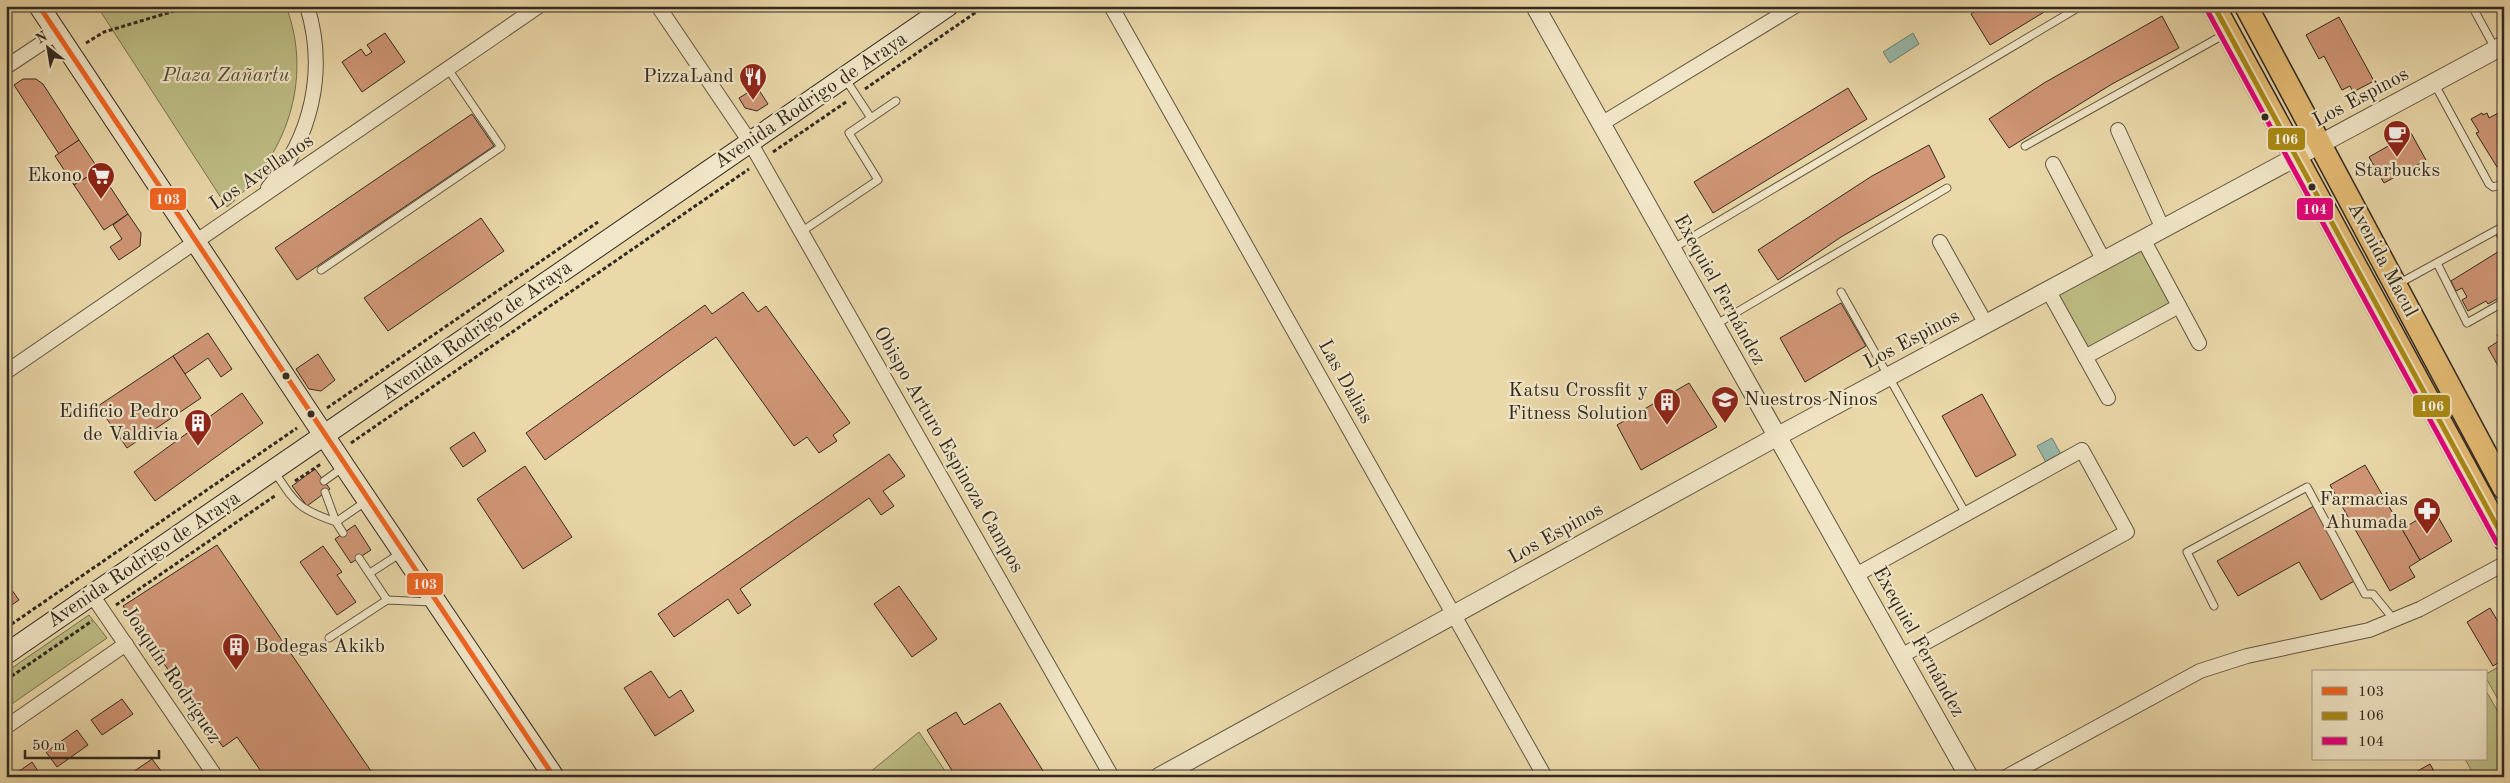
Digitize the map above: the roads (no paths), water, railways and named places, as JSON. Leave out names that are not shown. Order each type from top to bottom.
[{"type":"main road","points":[[39,6],[340,460],[554,777]]},
{"type":"main road","name":"Avenida Rodrigo de Araya","points":[[6,654],[948,6]]},
{"type":"main road","name":"Avenida Macul","points":[[2214,6],[2504,539]]},
{"type":"main road","name":"Avenida Macul","points":[[2246,6],[2504,488]]},
{"type":"street","points":[[245,209],[265,191],[288,161],[300,138],[309,113],[314,88],[316,62],[314,36],[307,6]]},
{"type":"street","name":"Los Avellanos","points":[[6,372],[539,6]]},
{"type":"street","name":"Obispo Arturo Espinoza Campos","points":[[658,6],[750,142],[1112,777]]},
{"type":"street","name":"Las Dalias","points":[[1111,6],[1545,777]]},
{"type":"street","name":"Exequiel Fernández","points":[[1535,6],[1970,777]]},
{"type":"street","points":[[1601,124],[1794,6]]},
{"type":"street","points":[[6,67],[57,33]]},
{"type":"street","name":"Los Espinos","points":[[1158,777],[1778,436],[2500,47]]},
{"type":"street","points":[[2118,130],[2164,228]]},
{"type":"street","points":[[2053,164],[2104,261]]},
{"type":"street","points":[[2143,240],[2199,343]]},
{"type":"street","points":[[1940,242],[1986,324]]},
{"type":"street","points":[[2048,290],[2108,398]]},
{"type":"street","points":[[2085,357],[2179,306]]},
{"type":"street","points":[[1856,575],[2082,450],[2127,532],[1901,656]]},
{"type":"street","points":[[2006,777],[2200,671],[2231,660],[2346,637],[2395,621],[2504,564]]},
{"type":"street","name":"Joaquín Rodríguez","points":[[92,596],[216,777]]},
{"type":"street","points":[[6,727],[126,644]]},
{"type":"lane","points":[[1672,249],[2081,6]]},
{"type":"lane","points":[[2472,6],[2500,47]]},
{"type":"lane","points":[[2024,146],[2228,32]]},
{"type":"lane","points":[[321,270],[501,147],[448,69]]},
{"type":"lane","points":[[844,77],[870,118]]},
{"type":"lane","points":[[2434,83],[2489,184],[2493,187],[2504,184]]},
{"type":"lane","points":[[801,232],[878,180],[849,133],[896,101]]},
{"type":"lane","points":[[1714,325],[1947,188]]},
{"type":"lane","points":[[2396,285],[2504,226]]},
{"type":"lane","points":[[2436,263],[2467,323],[2504,302]]},
{"type":"lane","points":[[1841,292],[1966,514]]},
{"type":"lane","points":[[324,481],[340,460]]},
{"type":"lane","points":[[274,471],[294,501],[312,514],[336,522]]},
{"type":"lane","points":[[2214,606],[2187,552],[2307,488],[2365,594],[2373,594],[2395,621]]},
{"type":"lane","points":[[325,492],[336,522],[343,533]]},
{"type":"lane","points":[[294,501],[300,496]]},
{"type":"lane","points":[[336,522],[367,500]]},
{"type":"lane","points":[[370,573],[402,552]]},
{"type":"lane","points":[[359,558],[387,600]]},
{"type":"lane","points":[[329,638],[387,600],[436,602]]},
{"type":"place","name":"PizzaLand","points":[[753,101]]},
{"type":"place","name":"Starbucks","points":[[2397,158]]},
{"type":"place","name":"Ekono","points":[[101,200]]},
{"type":"place","name":"Nuestros Ninos","points":[[1725,424]]},
{"type":"place","name":"Katsu Crossfit y Fitness Solution","points":[[1667,426]]},
{"type":"place","name":"Edificio Pedro de Valdivia","points":[[198,447]]},
{"type":"place","name":"Farmacias Ahumada","points":[[2427,535]]},
{"type":"place","name":"Bodegas Akikb","points":[[236,671]]},
{"type":"park label","name":"Plaza Zañartu","points":[[226,76]]}]
